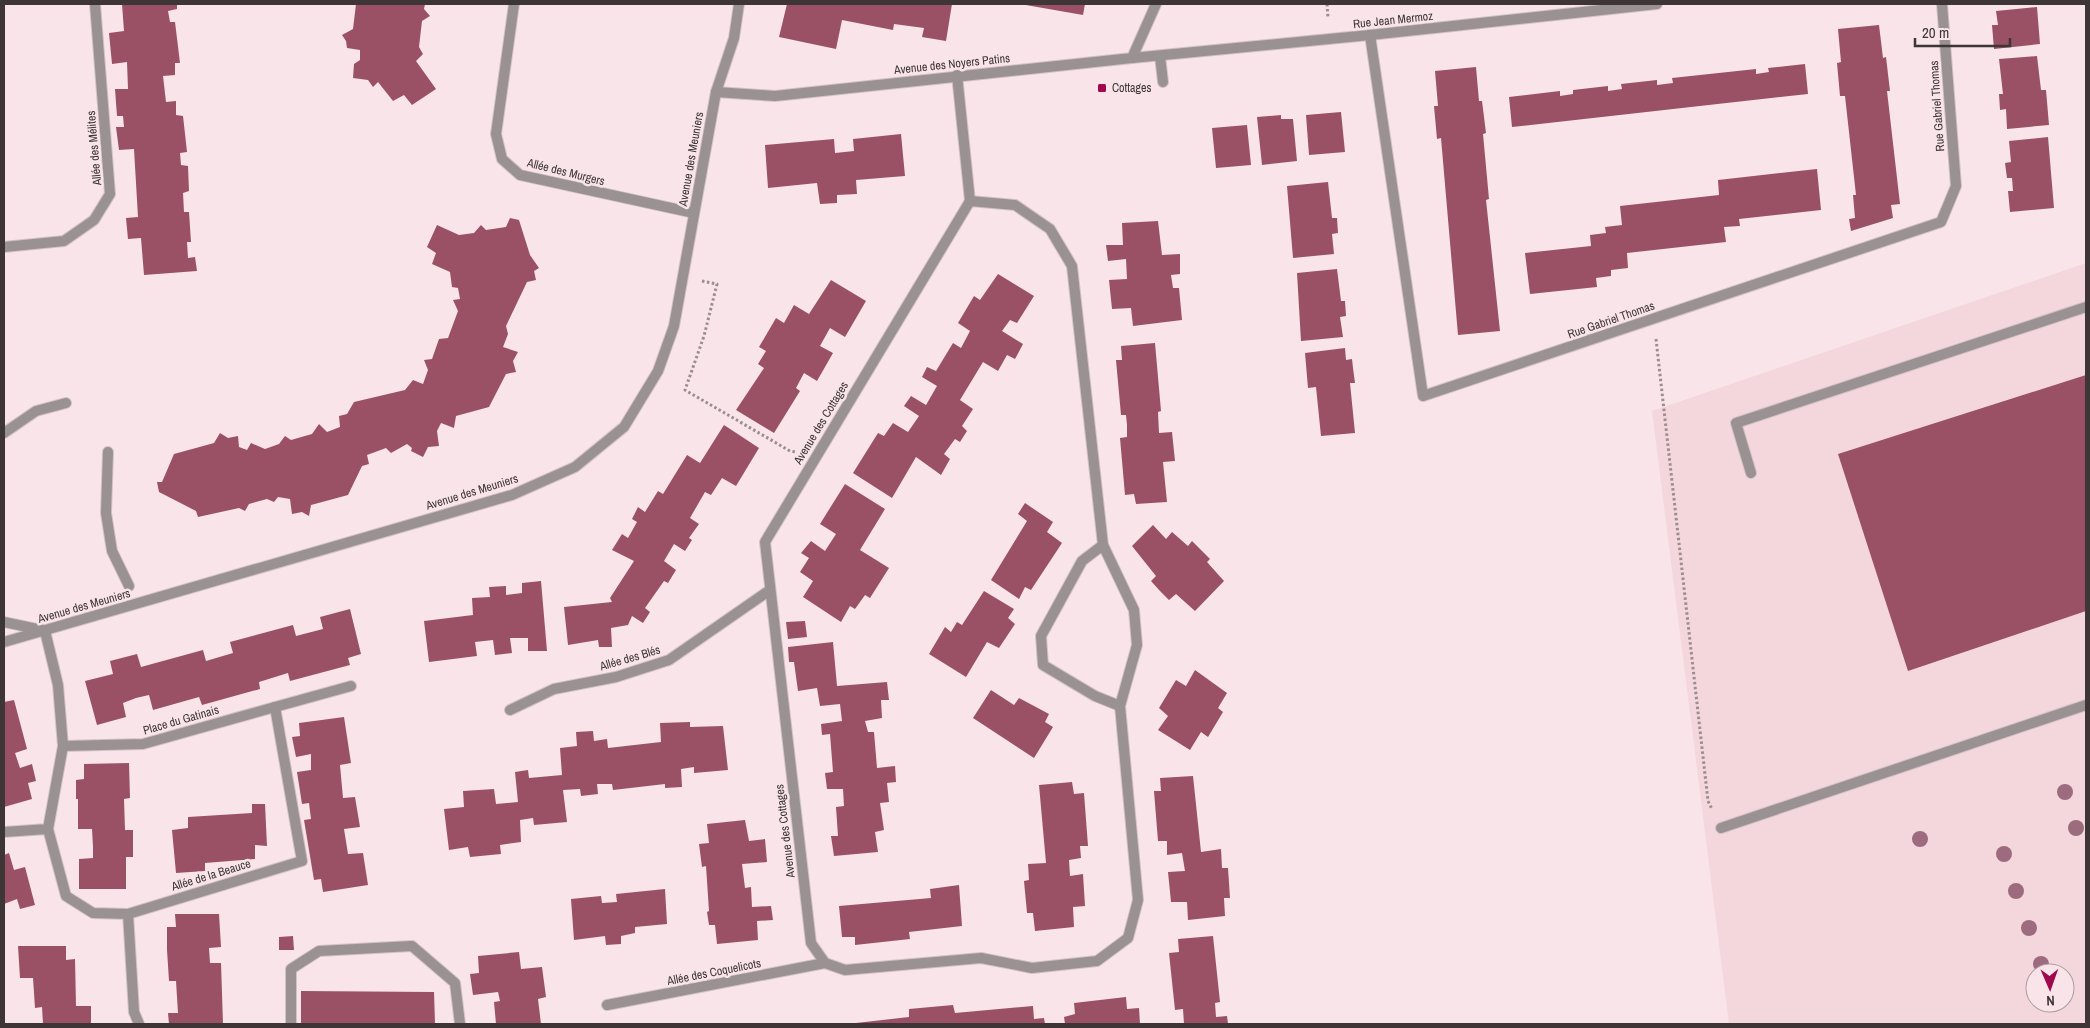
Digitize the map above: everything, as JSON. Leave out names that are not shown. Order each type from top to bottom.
[{"type":"street","name":"Allée des Mélites","points":[[4,247],[64,241],[94,220],[110,194],[95,4]]},
{"type":"street","name":"Allée des Murgers","points":[[514,4],[496,134],[502,159],[520,175],[694,214]]},
{"type":"street","name":"Avenue des Meuniers","points":[[4,642],[512,495],[575,467],[624,427],[658,371],[674,326],[716,92],[734,38],[739,4]]},
{"type":"street","points":[[1132,58],[1156,4]]},
{"type":"street","name":"Rue Jean Mermoz","points":[[1132,58],[1370,36],[1657,4]]},
{"type":"street","name":"Rue Gabriel Thomas","points":[[1370,36],[1423,396],[1941,222],[1956,186],[1942,4]]},
{"type":"street","points":[[1160,56],[1163,82]]},
{"type":"street","name":"Avenue des Noyers Patins","points":[[716,92],[775,96],[956,75],[1132,58]]},
{"type":"street","points":[[825,963],[845,970],[981,958],[1032,968],[1097,961],[1128,938],[1138,900],[1120,706],[1137,645],[1134,610],[1103,545],[1072,266],[1050,229],[1015,206],[970,201],[956,75]]},
{"type":"street","name":"Avenue des Cottages","points":[[825,963],[811,943],[765,542],[970,201]]},
{"type":"street","points":[[1751,473],[1736,422],[2086,307]]},
{"type":"street","points":[[4,433],[36,410],[66,403]]},
{"type":"street","points":[[108,452],[106,513],[112,551],[129,586]]},
{"type":"street","points":[[1103,545],[1082,561],[1041,636],[1043,665],[1095,696],[1120,706]]},
{"type":"street","name":"Allée des Blés","points":[[510,710],[554,689],[616,677],[669,660],[770,590]]},
{"type":"street","points":[[4,622],[45,631],[58,685],[62,746],[48,830],[4,832]]},
{"type":"street","name":"Place du Gatinais","points":[[62,746],[143,744],[351,686]]},
{"type":"street","points":[[1721,828],[2086,705]]},
{"type":"street","name":"Allée de la Beauce","points":[[48,830],[66,896],[93,913],[128,914],[302,861],[275,707]]},
{"type":"street","points":[[128,914],[134,1012],[139,1024]]},
{"type":"street","points":[[291,1024],[291,968],[319,951],[412,946],[455,984],[460,1024]]},
{"type":"street","name":"Allée des Coquelicots","points":[[607,1005],[825,963]]},
{"type":"path","points":[[684,276],[717,284],[704,336],[685,390],[790,451],[816,456]]},
{"type":"path","points":[[1654,318],[1708,801],[1721,828]]},
{"type":"shaded area","points":[[2086,263],[2086,1024],[1729,1024],[1652,411]]},
{"type":"building","points":[[122,4],[177,4],[177,9],[168,11],[170,22],[175,22],[180,63],[175,63],[175,75],[163,76],[166,102],[176,101],[176,115],[183,116],[187,152],[180,153],[181,165],[188,166],[189,191],[183,193],[184,212],[189,212],[191,242],[187,242],[188,258],[195,257],[197,271],[144,275],[141,238],[128,239],[126,218],[138,217],[134,149],[119,150],[116,127],[124,127],[123,116],[117,116],[115,89],[128,89],[127,62],[112,64],[109,33],[124,31]]},
{"type":"building","points":[[356,4],[425,4],[424,9],[430,16],[422,21],[419,47],[423,54],[416,61],[436,89],[412,105],[404,95],[393,101],[378,82],[373,87],[368,80],[353,78],[354,64],[360,60],[360,50],[347,48],[346,41],[342,35],[353,29]]},
{"type":"building","points":[[787,4],[952,4],[946,41],[922,37],[924,28],[894,24],[893,30],[842,20],[836,49],[779,37]]},
{"type":"building","points":[[1020,4],[1085,4],[1083,15]]},
{"type":"building","points":[[2037,7],[2040,44],[1994,49],[1992,25],[1998,25],[1996,11]]},
{"type":"building","points":[[1879,25],[1883,58],[1886,57],[1890,91],[1887,91],[1900,204],[1891,205],[1893,218],[1851,231],[1849,219],[1855,218],[1853,195],[1856,195],[1845,96],[1840,96],[1837,63],[1841,62],[1838,29]]},
{"type":"building","points":[[2037,56],[2041,90],[2046,90],[2049,125],[2007,129],[2006,109],[2000,110],[1999,94],[2003,94],[1999,59]]},
{"type":"building","points":[[1805,64],[1808,94],[1512,127],[1509,97],[1560,91],[1560,96],[1573,94],[1573,90],[1608,86],[1608,91],[1622,89],[1621,84],[1657,80],[1657,85],[1673,83],[1672,78],[1756,69],[1756,74],[1769,72],[1768,68]]},
{"type":"building","points":[[1476,67],[1479,101],[1482,101],[1486,133],[1483,134],[1489,199],[1486,200],[1500,331],[1458,335],[1441,138],[1437,139],[1434,106],[1438,106],[1435,71]]},
{"type":"building","points":[[1341,112],[1345,152],[1309,155],[1306,115]]},
{"type":"building","points":[[1281,115],[1281,119],[1293,119],[1297,161],[1262,165],[1257,117]]},
{"type":"building","points":[[1247,125],[1251,165],[1216,168],[1212,128]]},
{"type":"building","points":[[901,134],[905,176],[856,180],[857,194],[837,195],[837,203],[820,204],[817,183],[768,188],[765,145],[834,139],[835,153],[854,151],[853,139]]},
{"type":"building","points":[[2048,137],[2054,208],[2010,212],[2008,191],[2013,191],[2012,178],[2007,178],[2005,163],[2011,162],[2009,141]]},
{"type":"building","points":[[1817,169],[1821,210],[1739,219],[1740,226],[1724,227],[1726,242],[1627,253],[1628,268],[1611,270],[1611,276],[1596,278],[1597,287],[1530,294],[1525,253],[1591,246],[1590,235],[1606,233],[1605,227],[1622,225],[1620,206],[1719,195],[1718,180]]},
{"type":"building","points":[[1328,182],[1332,218],[1337,218],[1338,233],[1332,234],[1334,254],[1293,258],[1287,186]]},
{"type":"building","points":[[510,218],[519,220],[530,255],[539,268],[534,271],[536,280],[527,282],[506,326],[508,334],[503,347],[518,352],[513,361],[516,372],[506,374],[489,407],[456,416],[454,428],[441,423],[437,431],[439,446],[428,447],[423,457],[411,451],[412,448],[407,444],[391,453],[386,448],[367,455],[369,464],[362,466],[348,495],[311,505],[309,516],[302,512],[292,514],[290,499],[278,497],[274,502],[267,499],[249,504],[245,511],[239,508],[198,517],[196,511],[159,492],[157,482],[162,482],[174,454],[214,443],[220,433],[228,438],[238,436],[239,447],[247,450],[251,443],[265,449],[279,444],[285,436],[291,440],[312,434],[319,424],[327,432],[340,427],[339,416],[347,414],[354,402],[405,390],[413,380],[423,384],[428,370],[424,360],[432,359],[439,339],[448,338],[458,311],[453,300],[460,299],[458,288],[452,287],[450,272],[432,264],[436,253],[427,247],[437,225],[459,235],[474,233],[481,225],[486,230],[506,227]]},
{"type":"building","points":[[1158,221],[1162,255],[1180,254],[1180,274],[1171,275],[1173,288],[1179,288],[1182,320],[1133,326],[1131,308],[1112,309],[1109,280],[1127,279],[1126,259],[1108,261],[1106,245],[1123,245],[1122,223]]},
{"type":"building","points":[[1337,269],[1341,301],[1345,301],[1346,316],[1340,317],[1343,337],[1301,341],[1297,273]]},
{"type":"building","points":[[998,274],[1034,296],[1017,323],[1010,320],[1002,331],[1023,344],[1015,359],[1007,355],[998,371],[983,362],[960,400],[973,409],[962,426],[967,431],[960,442],[955,439],[944,454],[950,459],[941,475],[916,457],[892,498],[853,473],[878,433],[884,436],[893,423],[908,432],[919,416],[904,406],[911,396],[926,405],[937,386],[922,377],[927,367],[936,371],[953,343],[961,348],[970,331],[958,323],[974,296],[980,300]]},
{"type":"building","points":[[831,280],[866,301],[845,337],[830,328],[820,346],[833,353],[817,381],[804,373],[796,388],[800,391],[774,433],[736,410],[764,368],[758,364],[766,351],[759,347],[776,318],[784,323],[794,305],[809,314]]},
{"type":"building","points":[[1155,343],[1161,411],[1158,412],[1159,433],[1172,432],[1175,461],[1163,462],[1167,502],[1136,504],[1134,494],[1125,495],[1120,438],[1127,437],[1127,425],[1126,415],[1121,415],[1116,360],[1122,360],[1121,346]]},
{"type":"building","points":[[1345,348],[1346,360],[1352,359],[1355,383],[1350,383],[1355,433],[1321,436],[1316,387],[1308,388],[1305,353]]},
{"type":"building","points":[[2086,375],[2086,611],[1908,671],[1838,454]]},
{"type":"building","points":[[724,425],[759,448],[736,486],[722,478],[711,495],[705,492],[690,518],[699,524],[689,538],[692,540],[685,551],[674,544],[664,561],[676,570],[668,583],[664,581],[645,608],[650,612],[643,623],[632,616],[628,625],[611,628],[612,647],[599,647],[598,640],[568,645],[564,607],[612,602],[610,598],[634,561],[612,550],[622,534],[628,538],[637,522],[632,519],[638,507],[645,512],[658,491],[663,494],[687,455],[700,463]]},
{"type":"building","points":[[845,484],[885,509],[860,550],[889,568],[870,598],[865,595],[855,609],[850,606],[841,622],[803,597],[813,581],[800,572],[809,558],[801,553],[811,541],[825,551],[836,534],[820,524]]},
{"type":"building","points":[[1025,503],[1053,522],[1047,532],[1062,543],[1031,590],[1025,587],[1019,599],[991,580],[1027,521],[1018,514]]},
{"type":"building","points":[[1153,525],[1166,539],[1172,532],[1188,546],[1192,541],[1210,559],[1207,562],[1224,581],[1195,611],[1176,594],[1169,600],[1160,591],[1151,581],[1156,576],[1132,546]]},
{"type":"building","points":[[541,581],[547,651],[528,651],[528,638],[510,638],[512,653],[495,655],[493,640],[475,642],[477,656],[429,662],[424,621],[473,615],[472,598],[490,597],[489,587],[506,586],[506,595],[522,593],[522,583]]},
{"type":"building","points":[[984,591],[1014,609],[1008,618],[1015,624],[999,648],[987,642],[966,677],[929,654],[945,627],[951,632],[957,622],[962,625]]},
{"type":"building","points":[[350,609],[361,654],[348,658],[350,665],[290,681],[288,673],[259,682],[260,689],[202,705],[199,697],[153,710],[149,695],[136,698],[123,703],[126,717],[97,725],[85,681],[113,674],[110,661],[137,654],[141,667],[203,650],[206,661],[233,653],[230,642],[293,625],[296,636],[323,629],[320,617]]},
{"type":"building","points":[[805,621],[807,637],[788,639],[786,622]]},
{"type":"building","points":[[833,642],[837,686],[887,682],[889,700],[881,700],[882,718],[865,721],[868,732],[874,732],[877,768],[895,766],[896,782],[887,783],[889,802],[880,803],[884,830],[875,832],[878,852],[834,856],[831,836],[838,836],[836,807],[844,806],[843,789],[827,789],[825,773],[833,772],[830,734],[822,735],[821,724],[842,721],[840,704],[820,706],[817,688],[798,691],[794,662],[789,662],[788,647]]},
{"type":"building","points":[[1195,670],[1227,693],[1218,708],[1223,712],[1208,737],[1201,732],[1190,750],[1158,730],[1168,716],[1159,708],[1176,680],[1186,686]]},
{"type":"building","points":[[991,690],[1014,705],[1019,698],[1049,714],[1045,722],[1053,727],[1034,758],[973,718]]},
{"type":"building","points":[[14,700],[27,749],[15,753],[20,768],[32,764],[36,781],[28,783],[32,799],[4,807],[4,702]]},
{"type":"building","points":[[344,717],[351,763],[340,765],[343,798],[355,797],[360,827],[344,829],[348,854],[363,853],[368,885],[323,892],[321,879],[314,880],[304,820],[311,819],[309,803],[302,804],[297,772],[311,770],[311,754],[296,757],[292,737],[300,736],[299,723]]},
{"type":"building","points":[[690,722],[690,727],[723,726],[728,770],[694,773],[694,767],[681,769],[682,787],[665,788],[665,784],[613,790],[612,784],[597,784],[598,794],[581,796],[580,789],[563,790],[567,822],[534,825],[533,818],[520,820],[521,842],[500,845],[501,854],[470,857],[468,847],[449,850],[444,809],[464,807],[463,791],[494,789],[496,804],[518,802],[515,772],[528,770],[529,778],[562,775],[560,748],[577,746],[576,732],[593,731],[594,741],[607,739],[608,748],[661,742],[660,723]]},
{"type":"building","points":[[129,763],[130,798],[124,799],[125,830],[133,830],[133,857],[126,857],[126,889],[79,889],[79,859],[93,858],[93,847],[92,829],[78,829],[76,780],[84,779],[84,764]]},
{"type":"building","points":[[1193,776],[1201,852],[1221,849],[1222,868],[1228,868],[1230,898],[1224,898],[1225,916],[1188,920],[1187,902],[1171,902],[1168,872],[1185,871],[1182,853],[1167,855],[1167,841],[1158,841],[1154,791],[1161,791],[1160,778]]},
{"type":"building","points":[[1072,782],[1074,794],[1084,793],[1088,846],[1080,846],[1081,858],[1069,860],[1070,876],[1083,874],[1085,906],[1073,907],[1074,927],[1035,931],[1033,913],[1027,913],[1024,881],[1029,880],[1028,864],[1046,863],[1039,785]]},
{"type":"building","points":[[252,804],[265,804],[267,846],[255,845],[255,859],[205,863],[205,871],[176,873],[172,830],[188,828],[188,817],[252,813]]},
{"type":"building","points":[[745,820],[749,841],[765,839],[767,862],[742,864],[745,888],[751,887],[752,907],[771,906],[773,920],[757,921],[758,940],[717,944],[715,925],[709,925],[706,866],[702,867],[699,844],[709,843],[707,824]]},
{"type":"building","points":[[9,853],[14,870],[25,867],[35,905],[20,909],[17,899],[4,904],[4,855]]},
{"type":"building","points":[[959,885],[962,926],[909,932],[910,939],[855,945],[855,937],[842,937],[839,906],[931,898],[930,889]]},
{"type":"building","points":[[665,889],[667,924],[635,927],[635,933],[621,936],[621,944],[606,945],[605,936],[574,940],[571,899],[601,896],[602,903],[617,902],[616,894]]},
{"type":"building","points":[[175,914],[219,914],[221,947],[209,948],[210,963],[221,963],[223,1024],[169,1024],[168,1013],[178,1013],[176,981],[169,981],[167,950],[167,927],[176,927]]},
{"type":"building","points":[[293,936],[294,950],[279,950],[279,937]]},
{"type":"building","points":[[1213,936],[1220,1002],[1215,1003],[1216,1017],[1227,1016],[1228,1024],[1184,1024],[1183,1009],[1175,1010],[1169,953],[1179,952],[1178,939]]},
{"type":"building","points":[[18,946],[66,946],[66,960],[75,959],[76,1006],[91,1006],[91,1024],[43,1024],[42,1007],[35,1008],[33,978],[20,978]]},
{"type":"building","points":[[519,952],[521,969],[542,967],[546,997],[538,999],[541,1024],[496,1024],[494,1002],[500,1001],[498,992],[473,995],[470,974],[479,973],[478,956]]},
{"type":"building","points":[[301,991],[434,992],[435,1024],[301,1024]]},
{"type":"building","points":[[1126,997],[1127,1009],[1139,1008],[1140,1024],[1065,1024],[1064,1017],[1075,1014],[1074,1003]]},
{"type":"building","points":[[953,1005],[955,1013],[1033,1006],[1034,1019],[1044,1018],[1045,1024],[847,1024],[909,1017],[909,1009]]},
{"type":"place","name":"Cottages","points":[[1102,88]]}]
